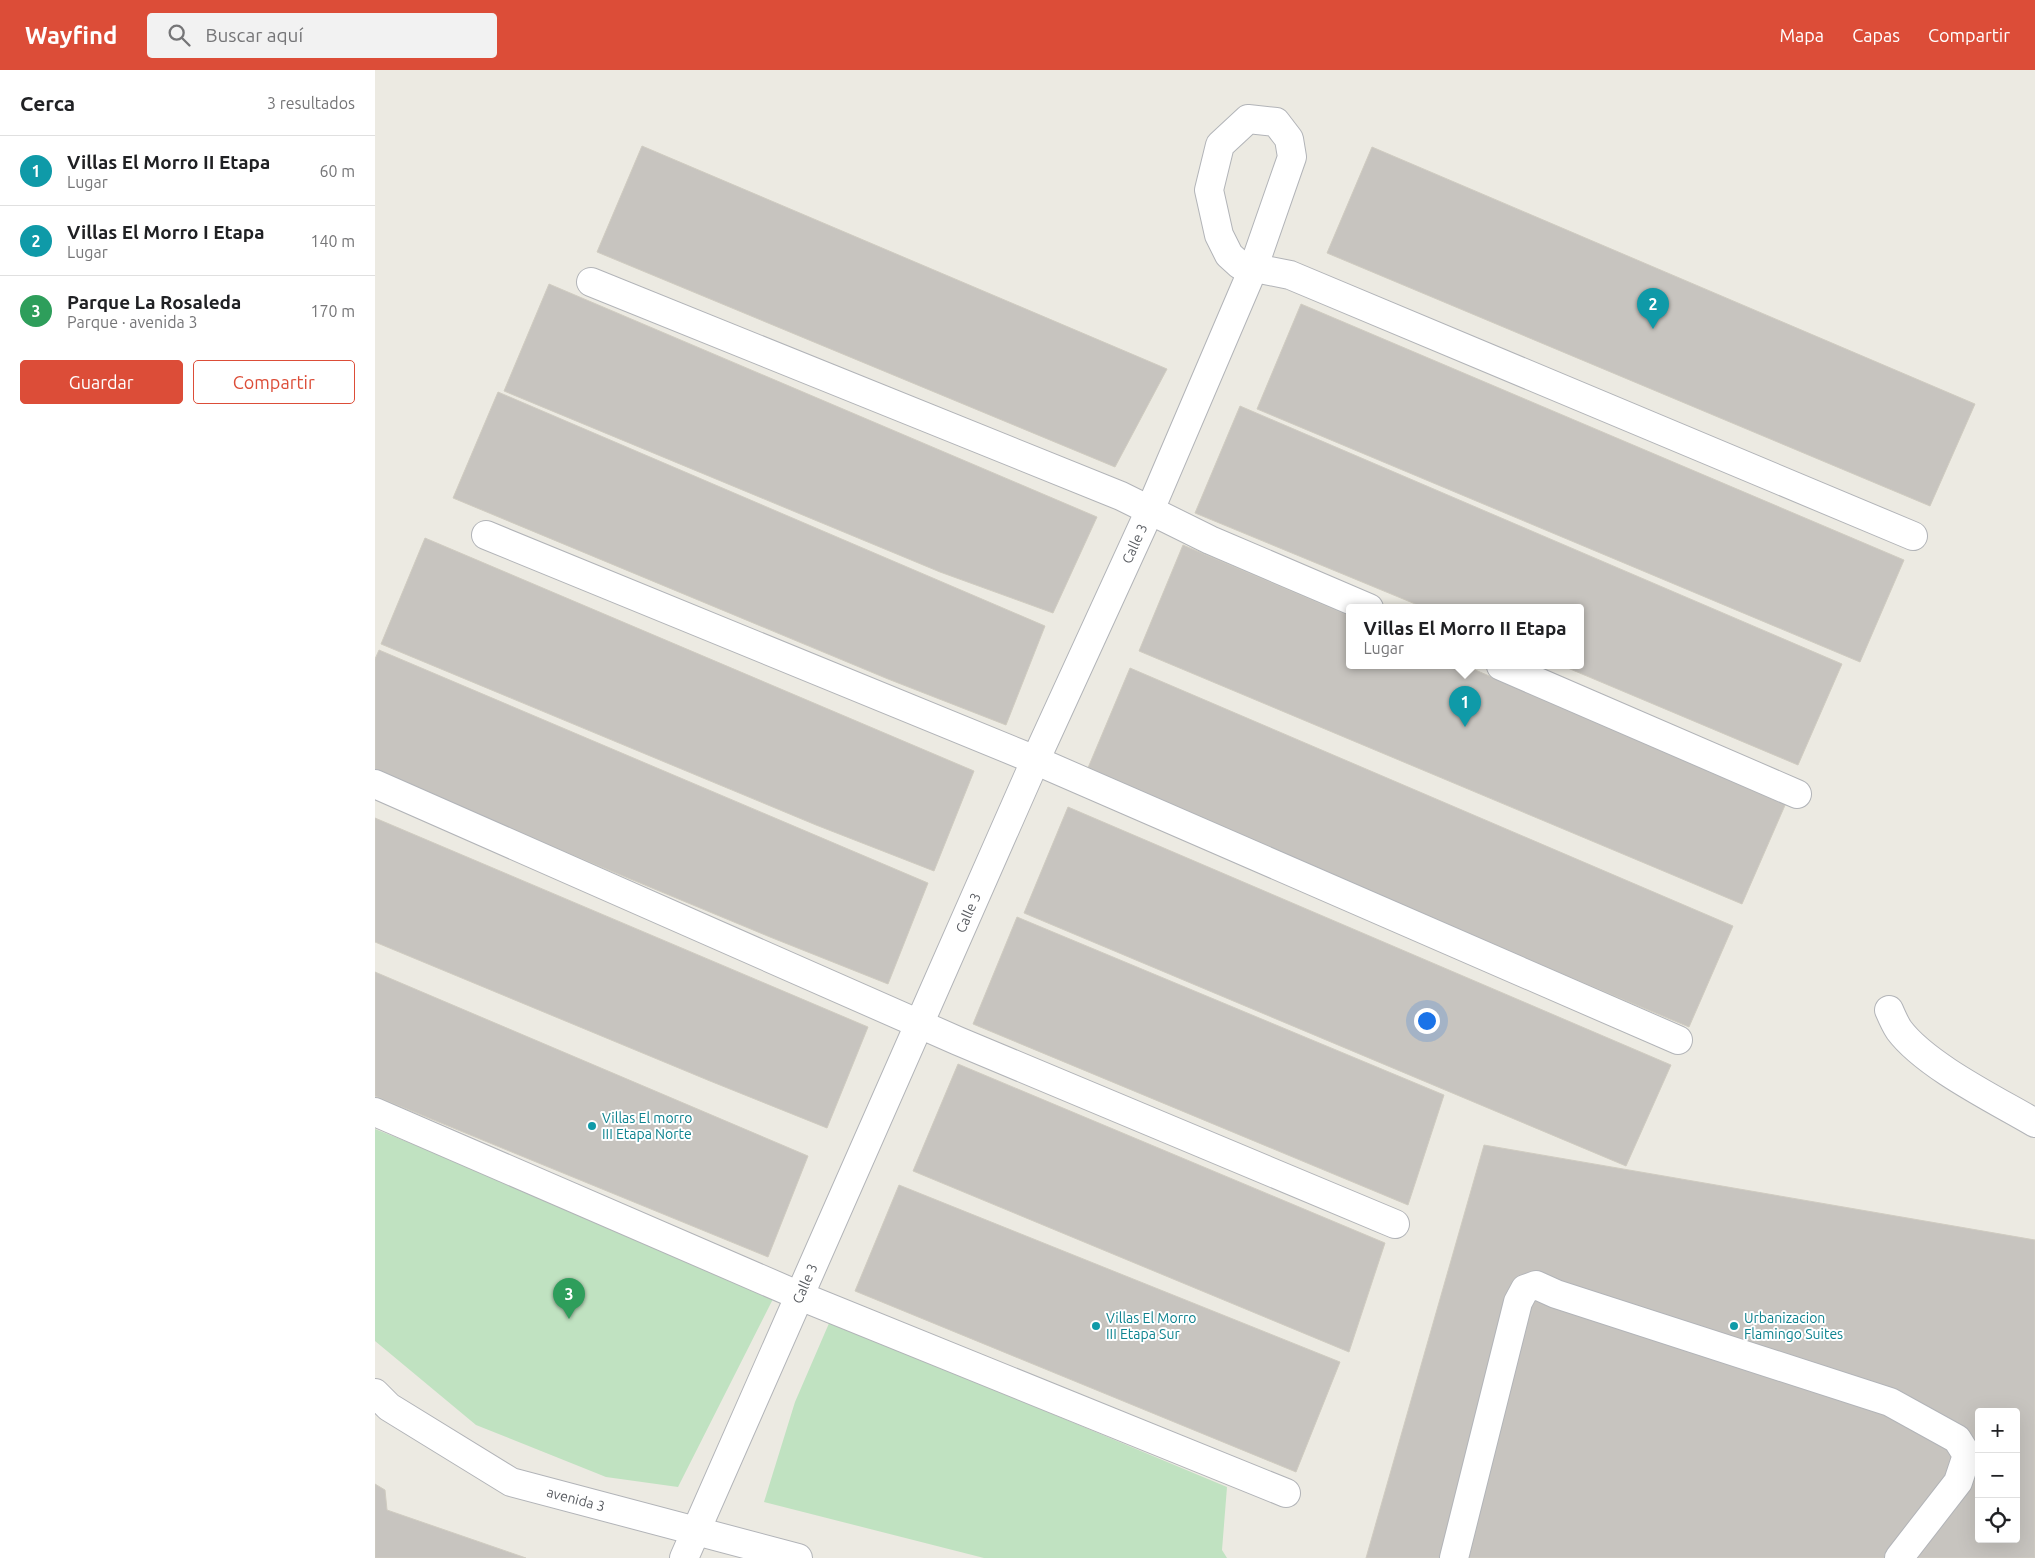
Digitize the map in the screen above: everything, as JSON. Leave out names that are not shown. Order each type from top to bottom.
[{"type":"street","points":[[1253,269],[1293,157],[1289,139],[1276,122],[1248,119],[1220,145],[1209,190],[1219,235],[1229,255],[1240,265],[1253,269],[1290,275],[1913,536]]},
{"type":"street","name":"Calle 3","points":[[684,1558],[921,1024],[1035,761],[1149,510],[1253,269]]},
{"type":"street","points":[[591,282],[1121,496],[1210,540],[1360,604]]},
{"type":"street","points":[[486,535],[1035,761],[1678,1040]]},
{"type":"street","points":[[1508,669],[1797,794]]},
{"type":"street","points":[[375,784],[921,1024],[1395,1224]]},
{"type":"street","points":[[1889,1010],[1899,1030],[1914,1046],[1953,1075],[2035,1123]]},
{"type":"street","points":[[375,1112],[800,1296],[1286,1493]]},
{"type":"street","points":[[1454,1558],[1518,1302],[1525,1289],[1536,1284],[1556,1294],[1890,1402],[1957,1439],[1967,1455],[1958,1482],[1899,1558]]},
{"type":"street","name":"avenida 3","points":[[375,1393],[389,1407],[511,1482],[798,1558]]},
{"type":"green space","points":[[375,1129],[553,1200],[774,1297],[678,1487],[606,1477],[476,1425],[375,1341]]},
{"type":"green space","points":[[830,1321],[1227,1487],[1222,1550],[1227,1558],[984,1558],[764,1502],[795,1402]]},
{"type":"building","points":[[642,146],[1167,369],[1115,467],[597,252]]},
{"type":"building","points":[[1372,147],[1975,404],[1930,506],[1327,253]]},
{"type":"building","points":[[549,284],[1097,517],[1053,613],[940,572],[504,391]]},
{"type":"building","points":[[1301,304],[1904,560],[1860,662],[1257,409]]},
{"type":"building","points":[[498,392],[1045,626],[1006,725],[888,679],[453,498]]},
{"type":"building","points":[[1240,406],[1842,664],[1798,765],[1570,669],[1584,669],[1584,604],[1415,604],[1195,513]]},
{"type":"building","points":[[425,538],[974,771],[934,871],[816,825],[381,644]]},
{"type":"building","points":[[1183,545],[1346,614],[1346,669],[1473,669],[1786,803],[1742,904],[1139,651]]},
{"type":"building","points":[[379,650],[928,883],[888,984],[375,773],[375,659]]},
{"type":"building","points":[[1130,668],[1733,926],[1689,1027],[1085,775]]},
{"type":"building","points":[[1068,807],[1671,1065],[1626,1166],[1024,913]]},
{"type":"building","points":[[375,818],[868,1027],[827,1128],[375,942]]},
{"type":"building","points":[[1017,917],[1444,1095],[1408,1205],[973,1024]]},
{"type":"building","name":"Villas El morro III Etapa Norte","points":[[375,972],[808,1156],[768,1257],[375,1096]]},
{"type":"building","points":[[958,1064],[1385,1243],[1349,1352],[913,1171]]},
{"type":"building","name":"Urbanizacion Flamingo Suites","points":[[1484,1145],[2035,1240],[2035,1558],[1366,1558]]},
{"type":"building","name":"Villas El Morro III Etapa Sur","points":[[899,1185],[1340,1362],[1296,1472],[855,1291]]},
{"type":"building","points":[[375,1484],[385,1490],[387,1510],[526,1558],[375,1558]]},
{"type":"place","name":"Villas El Morro I Etapa","points":[[1653,329]]},
{"type":"place","name":"Villas El Morro II Etapa","points":[[1465,727]]},
{"type":"place","name":"Villas El morro III Etapa Norte","points":[[592,1126]]},
{"type":"place","name":"Parque La Rosaleda","points":[[569,1319]]},
{"type":"place","name":"Villas El Morro III Etapa Sur","points":[[1096,1326]]},
{"type":"place","name":"Urbanizacion Flamingo Suites","points":[[1734,1326]]}]
